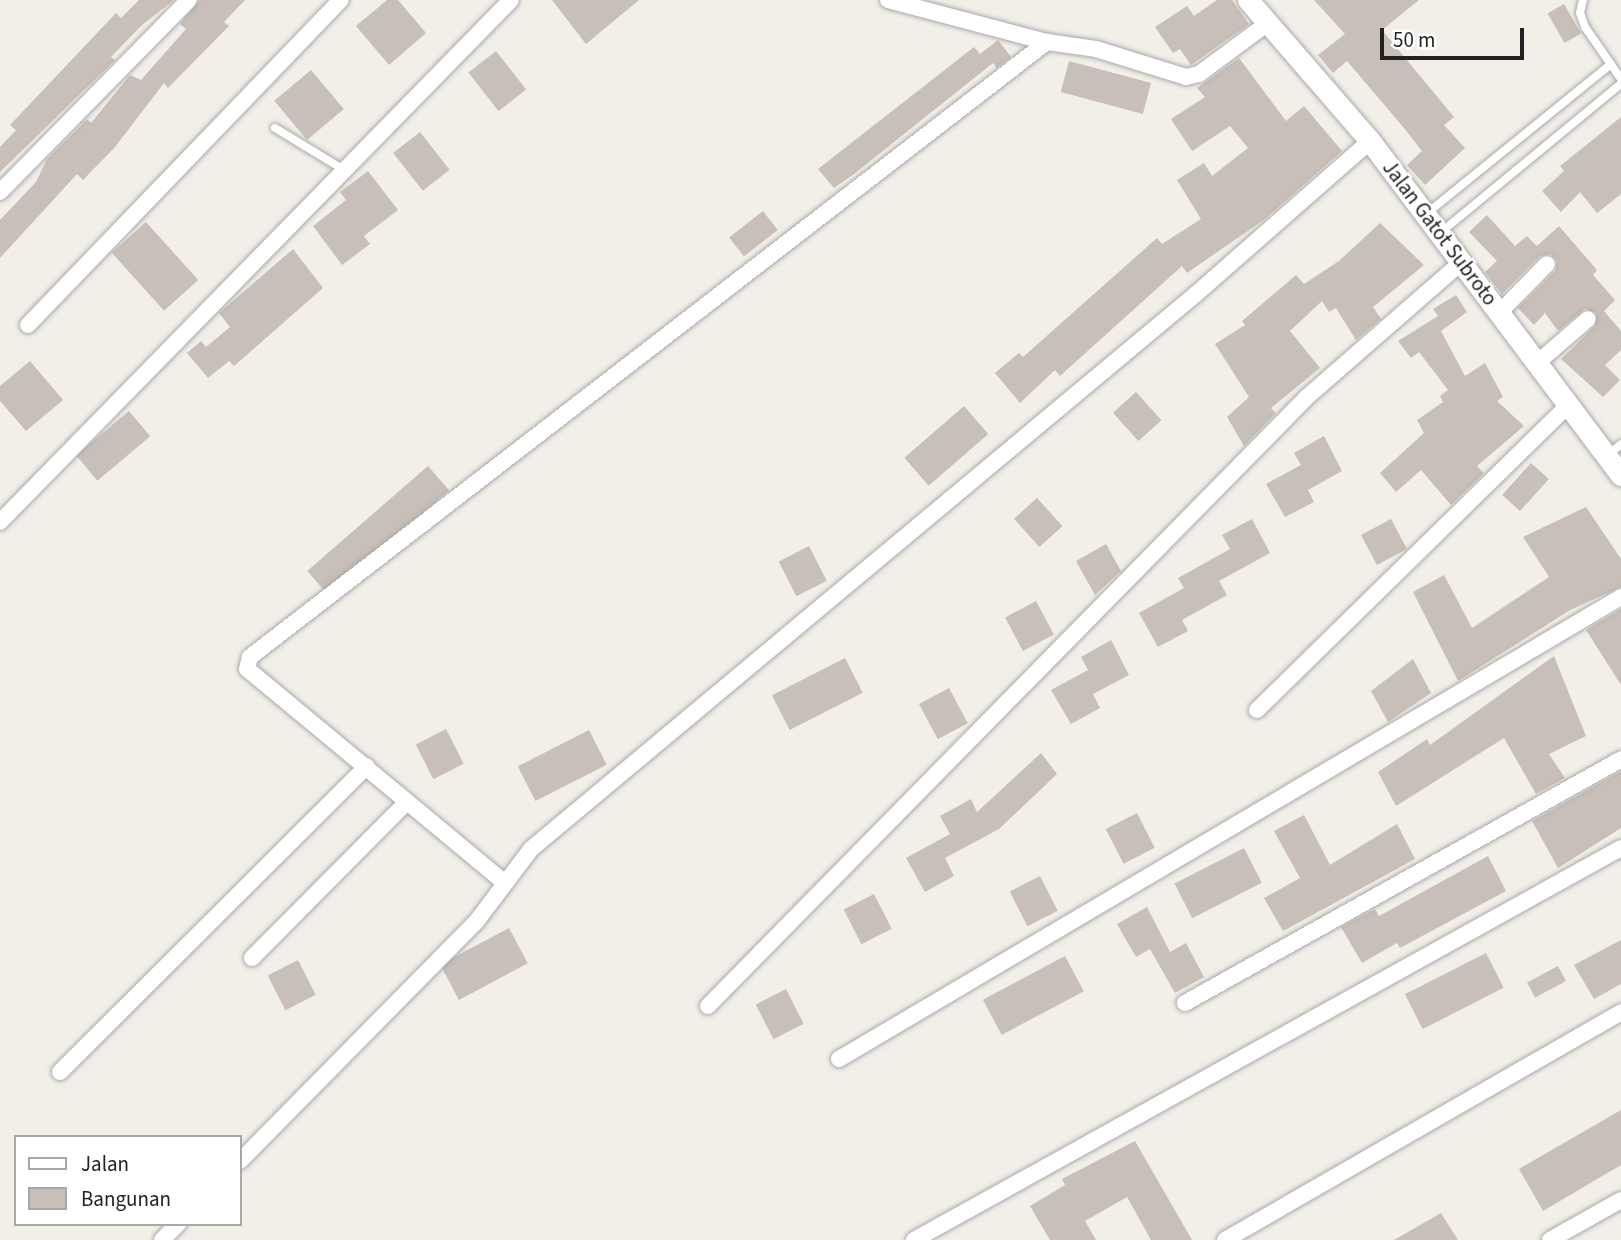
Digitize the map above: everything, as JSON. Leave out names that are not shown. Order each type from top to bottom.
[{"type":"street","points":[[0,192],[189,0]]},
{"type":"street","points":[[28,325],[341,0]]},
{"type":"street","points":[[0,522],[511,0]]},
{"type":"street","points":[[888,0],[1047,42],[1096,49],[1192,77],[1268,23]]},
{"type":"street","name":"Jalan Gatot Subroto","points":[[1248,0],[1370,141],[1568,405],[1615,449],[1621,475]]},
{"type":"street","points":[[506,883],[247,669],[250,657],[1047,42]]},
{"type":"street","points":[[242,1159],[476,922],[522,859],[565,820],[1196,294],[1370,141]]},
{"type":"street","points":[[708,1006],[1307,397],[1462,262]]},
{"type":"street","points":[[1500,312],[1547,264]]},
{"type":"street","points":[[1537,363],[1588,319]]},
{"type":"street","points":[[1258,710],[1568,405]]},
{"type":"street","points":[[839,1059],[1621,597]]},
{"type":"street","points":[[1185,1003],[1621,759]]},
{"type":"street","points":[[60,1072],[367,766]]},
{"type":"street","points":[[252,958],[407,802]]},
{"type":"street","points":[[914,1240],[1621,848]]},
{"type":"street","points":[[1225,1240],[1621,1012]]},
{"type":"street","points":[[1550,1240],[1621,1200]]},
{"type":"street","points":[[162,1240],[176,1226]]},
{"type":"lane","points":[[1440,233],[1621,81],[1585,27],[1580,13],[1583,0]]},
{"type":"lane","points":[[1426,214],[1611,64]]},
{"type":"lane","points":[[275,128],[344,170]]},
{"type":"building","points":[[139,0],[174,0],[142,25],[111,57],[115,60],[0,172],[0,147],[16,130],[10,125],[116,13],[121,18]]},
{"type":"building","points":[[199,0],[245,0],[224,22],[229,26],[168,88],[164,83],[115,147],[83,180],[77,174],[0,258],[0,220],[36,182],[47,159],[87,119],[91,123],[130,75],[141,80],[186,29],[180,24]]},
{"type":"building","points":[[387,0],[398,0],[426,33],[389,65],[356,26]]},
{"type":"building","points":[[552,0],[639,0],[586,44]]},
{"type":"building","points":[[1217,0],[1232,0],[1249,24],[1191,65],[1180,49],[1173,53],[1155,27],[1187,6],[1194,16]]},
{"type":"building","points":[[1314,0],[1419,0],[1382,30],[1454,117],[1444,125],[1465,148],[1425,185],[1407,165],[1422,151],[1404,128],[1347,61],[1333,73],[1318,55],[1345,34]]},
{"type":"building","points":[[1564,4],[1581,33],[1565,43],[1548,14]]},
{"type":"building","points":[[998,40],[1011,57],[997,68],[993,63],[854,174],[834,188],[818,169],[974,47],[980,54]]},
{"type":"building","points":[[496,51],[526,90],[499,111],[468,73]]},
{"type":"building","points":[[1239,58],[1286,121],[1304,106],[1342,151],[1265,219],[1187,273],[1182,266],[1060,376],[1055,370],[1020,403],[995,373],[1019,353],[1023,357],[1157,238],[1162,244],[1201,219],[1177,180],[1204,163],[1212,176],[1248,148],[1230,126],[1192,151],[1171,119],[1205,97],[1197,88]]},
{"type":"building","points":[[1069,61],[1151,83],[1143,114],[1061,92]]},
{"type":"building","points":[[311,70],[344,109],[307,140],[274,101]]},
{"type":"building","points":[[1621,117],[1621,194],[1597,213],[1580,192],[1561,212],[1542,191],[1564,171],[1560,166]]},
{"type":"building","points":[[420,132],[450,170],[423,191],[393,153]]},
{"type":"building","points":[[368,171],[398,210],[364,236],[370,244],[342,265],[313,226],[346,200],[340,192]]},
{"type":"building","points":[[763,211],[778,230],[744,256],[729,237]]},
{"type":"building","points":[[1487,215],[1515,246],[1527,236],[1537,246],[1559,226],[1597,270],[1593,275],[1615,300],[1604,311],[1621,331],[1621,350],[1605,365],[1620,380],[1603,397],[1561,359],[1595,326],[1596,313],[1585,309],[1558,331],[1545,313],[1534,325],[1518,308],[1555,271],[1557,261],[1550,254],[1540,256],[1502,294],[1485,272],[1497,261],[1469,232]]},
{"type":"building","points":[[146,222],[198,280],[164,311],[112,253]]},
{"type":"building","points":[[1380,223],[1424,265],[1373,307],[1381,319],[1356,340],[1336,308],[1329,312],[1322,301],[1290,331],[1320,368],[1271,408],[1276,413],[1244,446],[1227,417],[1249,397],[1215,344],[1245,325],[1242,321],[1296,275],[1304,284],[1339,261]]},
{"type":"building","points":[[293,249],[323,288],[234,366],[229,361],[208,378],[187,353],[201,341],[206,347],[230,327],[219,313]]},
{"type":"building","points":[[1456,295],[1467,312],[1441,331],[1465,376],[1485,363],[1503,397],[1497,401],[1524,426],[1477,466],[1484,473],[1451,505],[1421,470],[1396,492],[1380,473],[1424,433],[1417,420],[1443,402],[1440,396],[1448,390],[1419,352],[1411,358],[1398,341],[1438,316],[1433,309]]},
{"type":"building","points":[[30,361],[63,400],[26,431],[0,401],[0,386]]},
{"type":"building","points":[[1136,392],[1161,420],[1138,441],[1113,413]]},
{"type":"building","points":[[964,406],[988,434],[929,486],[904,458]]},
{"type":"building","points":[[129,411],[150,436],[97,481],[76,455]]},
{"type":"building","points":[[1324,436],[1342,471],[1308,490],[1314,502],[1285,517],[1266,484],[1301,465],[1294,453]]},
{"type":"building","points":[[1531,463],[1549,479],[1520,511],[1502,495]]},
{"type":"building","points":[[428,466],[449,490],[328,595],[307,571]]},
{"type":"building","points":[[1037,498],[1062,526],[1039,547],[1014,519]]},
{"type":"building","points":[[1586,507],[1621,559],[1621,587],[1570,610],[1458,681],[1413,592],[1444,575],[1472,628],[1549,577],[1523,537]]},
{"type":"building","points":[[1252,519],[1270,553],[1219,581],[1227,595],[1182,620],[1188,631],[1158,647],[1139,613],[1184,588],[1178,578],[1230,549],[1222,535]]},
{"type":"building","points":[[1391,519],[1407,549],[1377,565],[1361,535]]},
{"type":"building","points":[[1106,544],[1121,571],[1095,595],[1076,561]]},
{"type":"building","points":[[809,546],[827,581],[796,596],[779,561]]},
{"type":"building","points":[[1036,601],[1054,635],[1023,651],[1005,617]]},
{"type":"building","points":[[1621,609],[1621,685],[1586,630]]},
{"type":"building","points":[[1111,640],[1129,675],[1093,694],[1100,708],[1071,724],[1051,690],[1088,670],[1081,657]]},
{"type":"building","points":[[1554,656],[1586,736],[1549,754],[1565,778],[1536,794],[1504,738],[1396,806],[1378,772],[1427,739],[1430,745]]},
{"type":"building","points":[[845,658],[863,693],[790,730],[772,695]]},
{"type":"building","points":[[1413,659],[1431,693],[1388,722],[1371,691]]},
{"type":"building","points":[[949,688],[968,723],[938,739],[919,704]]},
{"type":"building","points":[[446,729],[464,764],[433,779],[416,744]]},
{"type":"building","points":[[589,730],[607,765],[535,801],[518,766]]},
{"type":"building","points":[[1041,753],[1057,774],[999,829],[945,858],[954,876],[925,892],[906,858],[950,834],[940,816],[971,799],[977,812]]},
{"type":"building","points":[[1621,771],[1621,828],[1558,868],[1532,821]]},
{"type":"building","points":[[1137,813],[1155,848],[1124,864],[1106,829]]},
{"type":"building","points":[[1304,815],[1330,865],[1397,824],[1415,859],[1283,931],[1264,898],[1300,878],[1274,831]]},
{"type":"building","points":[[1244,848],[1262,883],[1192,918],[1175,883]]},
{"type":"building","points":[[1488,856],[1506,891],[1400,948],[1397,943],[1362,963],[1341,927],[1375,909],[1379,916]]},
{"type":"building","points":[[1040,876],[1058,911],[1027,926],[1010,891]]},
{"type":"building","points":[[874,894],[892,929],[861,944],[844,909]]},
{"type":"building","points":[[1147,907],[1170,952],[1186,943],[1204,977],[1175,993],[1150,949],[1136,957],[1117,924]]},
{"type":"building","points":[[509,928],[528,963],[459,1000],[440,965]]},
{"type":"building","points":[[1621,940],[1621,984],[1594,999],[1574,965]]},
{"type":"building","points":[[1486,953],[1504,988],[1423,1029],[1405,994]]},
{"type":"building","points":[[1065,956],[1084,991],[1002,1035],[983,1000]]},
{"type":"building","points":[[298,960],[316,995],[285,1010],[268,975]]},
{"type":"building","points":[[1558,966],[1566,981],[1535,997],[1527,982]]},
{"type":"building","points":[[786,989],[804,1024],[773,1039],[756,1004]]},
{"type":"building","points":[[1621,1110],[1621,1165],[1543,1211],[1519,1169]]},
{"type":"building","points":[[1135,1141],[1192,1240],[1151,1240],[1127,1197],[1085,1221],[1096,1240],[1050,1240],[1030,1206],[1065,1185],[1062,1179]]},
{"type":"building","points":[[1441,1213],[1458,1240],[1394,1240]]}]
